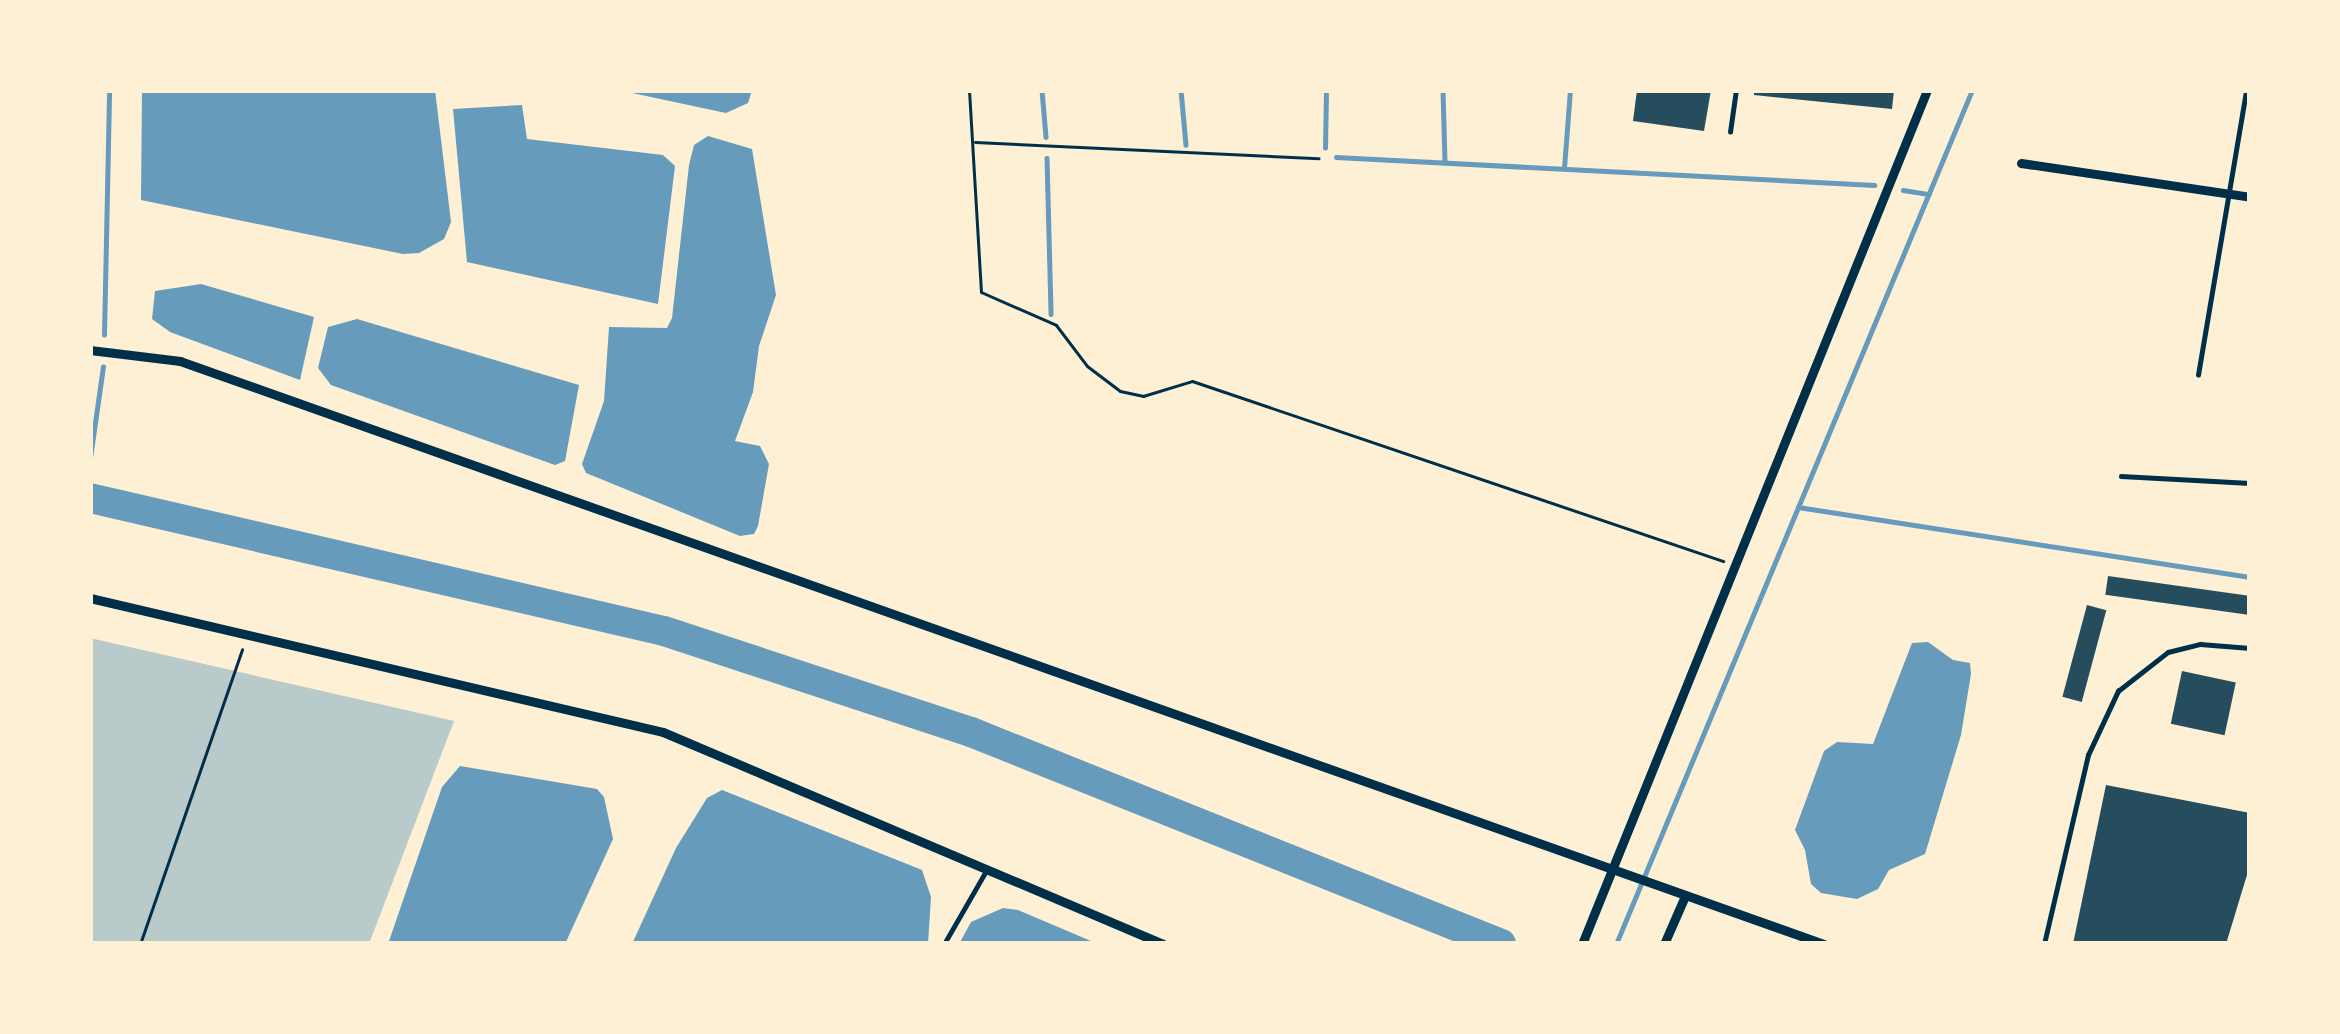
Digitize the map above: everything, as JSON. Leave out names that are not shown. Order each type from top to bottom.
[{"type":"street","points":[[1582,944],[1618,870],[1927,90]]},
{"type":"street","points":[[2021,163],[2250,197]]},
{"type":"street","points":[[90,350],[180,361],[1824,944]]},
{"type":"street","points":[[90,598],[662,732],[1163,944]]},
{"type":"street","points":[[1664,944],[1685,896]]},
{"type":"lane","points":[[1730,132],[1736,90]]},
{"type":"lane","points":[[2198,375],[2246,90]]},
{"type":"lane","points":[[2121,476],[2250,483]]},
{"type":"lane","points":[[2044,944],[2088,755],[2118,691],[2168,652],[2200,644],[2250,648]]},
{"type":"lane","points":[[944,944],[987,868]]},
{"type":"path","points":[[969,90],[981,292],[1056,325],[1087,365],[1120,391],[1144,396],[1192,381],[1736,566]]},
{"type":"path","points":[[974,142],[1319,158]]},
{"type":"path","points":[[140,944],[246,636]]},
{"type":"shaded area","points":[[90,638],[454,721],[369,944],[90,944]]},
{"type":"water","points":[[142,90],[435,90],[451,222],[444,239],[419,253],[403,254],[141,200]]},
{"type":"water","points":[[618,90],[752,90],[748,103],[726,113]]},
{"type":"water","points":[[522,105],[527,139],[663,155],[675,166],[658,304],[467,262],[453,109]]},
{"type":"water","points":[[708,136],[752,149],[776,295],[759,346],[753,392],[735,441],[760,446],[769,464],[758,526],[754,534],[740,536],[586,473],[582,464],[604,401],[609,327],[667,328],[672,318],[689,165],[694,145]]},
{"type":"water","points":[[201,284],[314,317],[300,380],[170,332],[152,319],[155,291]]},
{"type":"water","points":[[357,319],[579,385],[565,461],[555,465],[331,385],[318,368],[328,327]]},
{"type":"water","points":[[1928,642],[1953,660],[1970,663],[1971,674],[1961,735],[1925,854],[1889,870],[1878,889],[1857,899],[1821,893],[1811,884],[1805,850],[1795,830],[1824,751],[1837,742],[1873,744],[1912,643]]},
{"type":"water","points":[[460,766],[597,789],[604,797],[613,839],[565,944],[388,944],[442,787]]},
{"type":"water","points":[[722,790],[922,870],[931,897],[928,944],[632,944],[676,848],[707,798]]},
{"type":"water","points":[[1003,908],[1098,944],[959,944],[971,922]]},
{"type":"building","points":[[1637,90],[1711,90],[1704,131],[1633,121]]},
{"type":"building","points":[[1754,90],[1894,90],[1892,109],[1754,95]]},
{"type":"building","points":[[2108,576],[2250,596],[2248,615],[2105,595]]},
{"type":"building","points":[[2087,605],[2106,610],[2082,702],[2062,697]]},
{"type":"building","points":[[2182,671],[2236,682],[2225,735],[2171,724]]},
{"type":"building","points":[[2106,785],[2250,813],[2250,865],[2226,944],[2073,944]]},
{"type":"waterway","points":[[104,335],[109,90]]},
{"type":"waterway","points":[[1042,90],[1046,137]]},
{"type":"waterway","points":[[1181,90],[1186,145]]},
{"type":"waterway","points":[[1325,148],[1326,90]]},
{"type":"waterway","points":[[1443,90],[1445,162]]},
{"type":"waterway","points":[[1564,168],[1570,90]]},
{"type":"waterway","points":[[1616,944],[1972,90]]},
{"type":"waterway","points":[[1336,157],[1874,185]]},
{"type":"waterway","points":[[1047,158],[1051,314]]},
{"type":"waterway","points":[[1903,190],[1929,194]]},
{"type":"waterway","points":[[90,458],[103,367]]},
{"type":"waterway","points":[[90,498],[664,631],[971,732],[1501,944]]},
{"type":"waterway","points":[[1798,507],[2250,577]]}]
